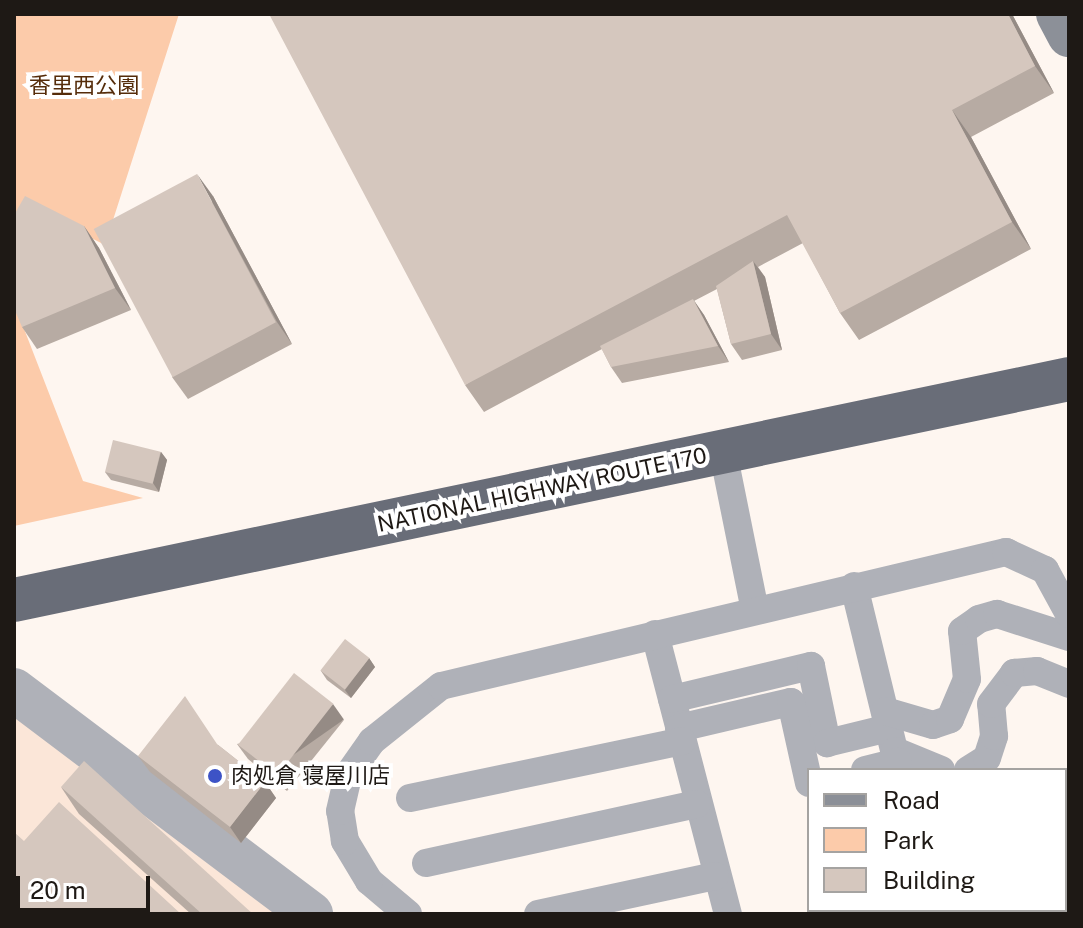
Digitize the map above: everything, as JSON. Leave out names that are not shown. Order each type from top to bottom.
[{"type":"highway","name":"NATIONAL HIGHWAY ROUTE 170","points":[[14,600],[1069,379]]},
{"type":"main road","points":[[1058,14],[1069,35]]},
{"type":"street","points":[[14,690],[311,914]]},
{"type":"lane","points":[[723,452],[755,611]]},
{"type":"lane","points":[[408,914],[369,881],[345,841],[340,811],[348,775],[372,741],[441,686],[1006,552],[1045,570],[1069,614]]},
{"type":"lane","points":[[854,586],[893,744]]},
{"type":"lane","points":[[867,768],[893,744],[950,719],[967,679],[962,631],[979,619],[997,614],[1069,637]]},
{"type":"lane","points":[[655,634],[715,876],[728,914]]},
{"type":"lane","points":[[672,699],[811,666],[827,743],[893,744],[937,768]]},
{"type":"lane","points":[[971,768],[987,758],[994,736],[991,704],[1014,673],[1037,671],[1069,684]]},
{"type":"lane","points":[[410,798],[680,735],[791,702],[807,774]]},
{"type":"lane","points":[[426,863],[697,804]]},
{"type":"lane","points":[[538,914],[715,876]]},
{"type":"shaded area","points":[[14,709],[293,914],[14,914]]},
{"type":"green space","name":"香里西公園","points":[[14,14],[179,14],[105,245],[34,209],[14,251]]},
{"type":"green space","points":[[14,303],[83,481],[143,498],[14,526]]},
{"type":"building","points":[[269,14],[1008,14],[1035,66],[952,110],[1012,222],[840,313],[787,215],[465,385]]},
{"type":"building","points":[[197,174],[276,322],[173,377],[94,229]]},
{"type":"building","points":[[25,196],[84,226],[115,288],[22,327],[14,308],[14,215]]},
{"type":"building","points":[[753,261],[771,334],[731,344],[716,286]]},
{"type":"building","points":[[693,299],[718,346],[611,367],[600,346]]},
{"type":"building","points":[[113,440],[161,452],[153,484],[105,472]]},
{"type":"building","points":[[345,639],[369,658],[345,690],[320,671]]},
{"type":"building","points":[[294,673],[333,704],[277,775],[238,745]]},
{"type":"building","points":[[185,696],[217,744],[265,782],[230,827],[138,756]]},
{"type":"building","points":[[84,761],[253,914],[202,914],[61,787]]},
{"type":"building","points":[[59,802],[181,914],[20,914],[14,908],[14,832],[24,841]]},
{"type":"place","name":"肉処倉 寝屋川店","points":[[215,776]]}]
